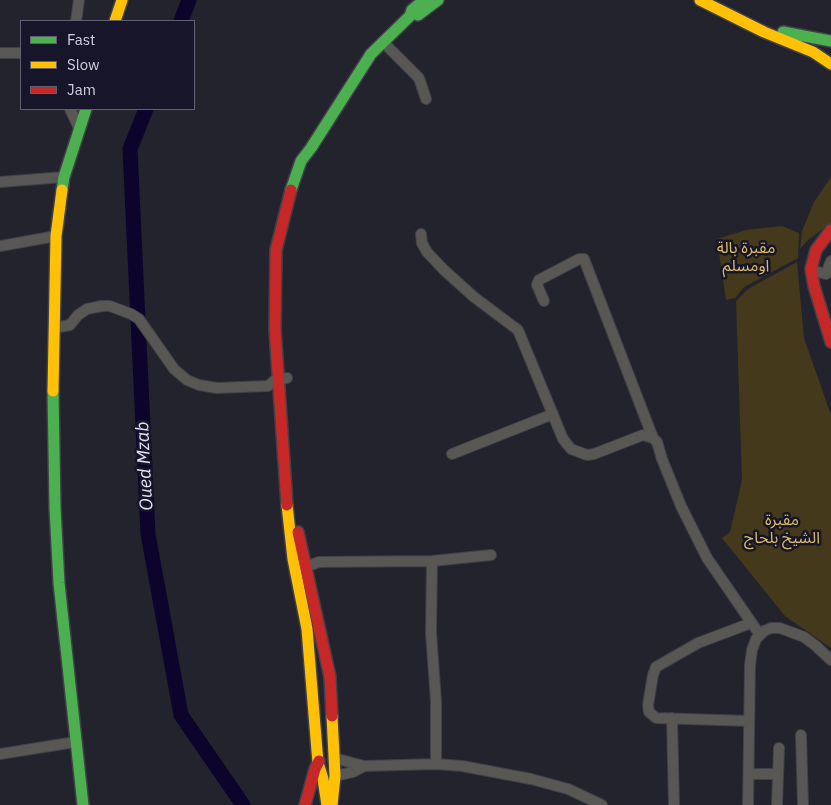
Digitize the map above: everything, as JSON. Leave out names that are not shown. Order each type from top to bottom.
[{"type":"main road","points":[[115,20],[122,0]]},
{"type":"main road","points":[[332,805],[335,776],[330,677],[320,627],[300,569],[289,528],[283,392],[275,321],[275,259],[277,241],[299,165],[366,61],[410,16],[412,10],[424,0]]},
{"type":"main road","points":[[410,16],[419,14],[438,0]]},
{"type":"main road","points":[[700,0],[764,32],[790,38],[828,41],[820,57]]},
{"type":"main road","points":[[717,0],[774,29],[831,64]]},
{"type":"main road","points":[[83,805],[59,583],[55,508],[54,328],[56,236],[64,177],[86,110]]},
{"type":"main road","points":[[831,230],[816,250],[812,259],[811,270],[831,342]]},
{"type":"main road","points":[[300,569],[318,762],[324,783],[327,805]]},
{"type":"main road","points":[[307,629],[320,627]]},
{"type":"main road","points":[[306,802],[318,762],[323,758],[334,758]]},
{"type":"main road","points":[[306,802],[324,783],[335,776]]},
{"type":"street","points":[[76,20],[79,0]]},
{"type":"street","points":[[383,42],[419,78],[426,99]]},
{"type":"street","points":[[0,53],[20,53]]},
{"type":"street","points":[[70,110],[79,128]]},
{"type":"street","points":[[0,182],[64,177]]},
{"type":"street","points":[[421,234],[424,246],[438,264],[474,297],[518,330],[566,444],[571,449],[587,455],[602,452],[643,435],[652,438]]},
{"type":"street","points":[[0,246],[56,236]]},
{"type":"street","points":[[544,302],[538,285],[539,280],[579,259],[584,259],[652,438],[660,447],[662,459],[678,498],[707,558],[760,634]]},
{"type":"street","points":[[811,270],[826,274],[830,265]]},
{"type":"street","points":[[54,328],[70,325],[78,315],[94,306],[110,306],[135,317],[167,360],[187,380],[199,385],[216,388],[268,386],[283,392]]},
{"type":"street","points":[[268,386],[282,379]]},
{"type":"street","points":[[452,454],[554,414]]},
{"type":"street","points":[[300,569],[320,562],[432,561],[490,555]]},
{"type":"street","points":[[432,561],[431,633],[436,701],[436,764]]},
{"type":"street","points":[[749,721],[656,718],[649,712],[653,675],[656,667],[698,643],[751,623]]},
{"type":"street","points":[[748,805],[752,650],[756,639],[760,634],[771,628],[780,628],[796,633],[816,646],[831,660]]},
{"type":"street","points":[[672,718],[674,805]]},
{"type":"street","points":[[801,735],[803,805]]},
{"type":"street","points":[[0,754],[75,742]]},
{"type":"street","points":[[777,805],[779,748]]},
{"type":"street","points":[[334,758],[364,766],[436,764],[462,766],[544,782],[576,792],[602,805]]},
{"type":"street","points":[[335,776],[353,772],[364,766]]},
{"type":"street","points":[[749,774],[778,774]]},
{"type":"green space","points":[[831,177],[831,223],[808,240],[800,249],[802,231],[814,202]]},
{"type":"green space","name":"مقبرة بالة اومسلم","points":[[782,226],[799,233],[798,258],[744,287],[735,298],[726,300],[717,239],[746,230]]},
{"type":"green space","name":"مقبرة الشيخ بلحاج","points":[[797,262],[804,338],[831,415],[831,648],[785,616],[722,538],[730,532],[742,480],[736,301],[748,289]]},
{"type":"waterway","name":"Oued Mzab","points":[[181,20],[189,0]]},
{"type":"waterway","name":"Oued Mzab","points":[[146,110],[130,149],[148,534],[181,715],[243,805]]},
{"type":"traffic: fast","points":[[291,190],[301,161],[371,54],[410,16],[412,10],[424,0]]},
{"type":"traffic: fast","points":[[418,15],[438,0]]},
{"type":"traffic: fast","points":[[783,32],[831,41]]},
{"type":"traffic: fast","points":[[62,190],[64,177],[86,110]]},
{"type":"traffic: fast","points":[[53,391],[55,508],[59,583],[83,805]]},
{"type":"traffic: slow","points":[[115,20],[122,0]]},
{"type":"traffic: slow","points":[[700,0],[764,32],[813,52],[831,64]]},
{"type":"traffic: slow","points":[[53,391],[56,236],[62,190]]},
{"type":"traffic: slow","points":[[287,505],[293,559],[307,629],[318,763],[323,779],[327,805]]},
{"type":"traffic: slow","points":[[332,716],[335,776],[332,805]]},
{"type":"traffic: jam","points":[[287,505],[275,330],[276,250],[291,190]]},
{"type":"traffic: jam","points":[[831,230],[816,250],[811,269],[814,286],[831,342]]},
{"type":"traffic: jam","points":[[298,532],[330,677],[332,716]]},
{"type":"traffic: jam","points":[[305,805],[319,761]]}]
